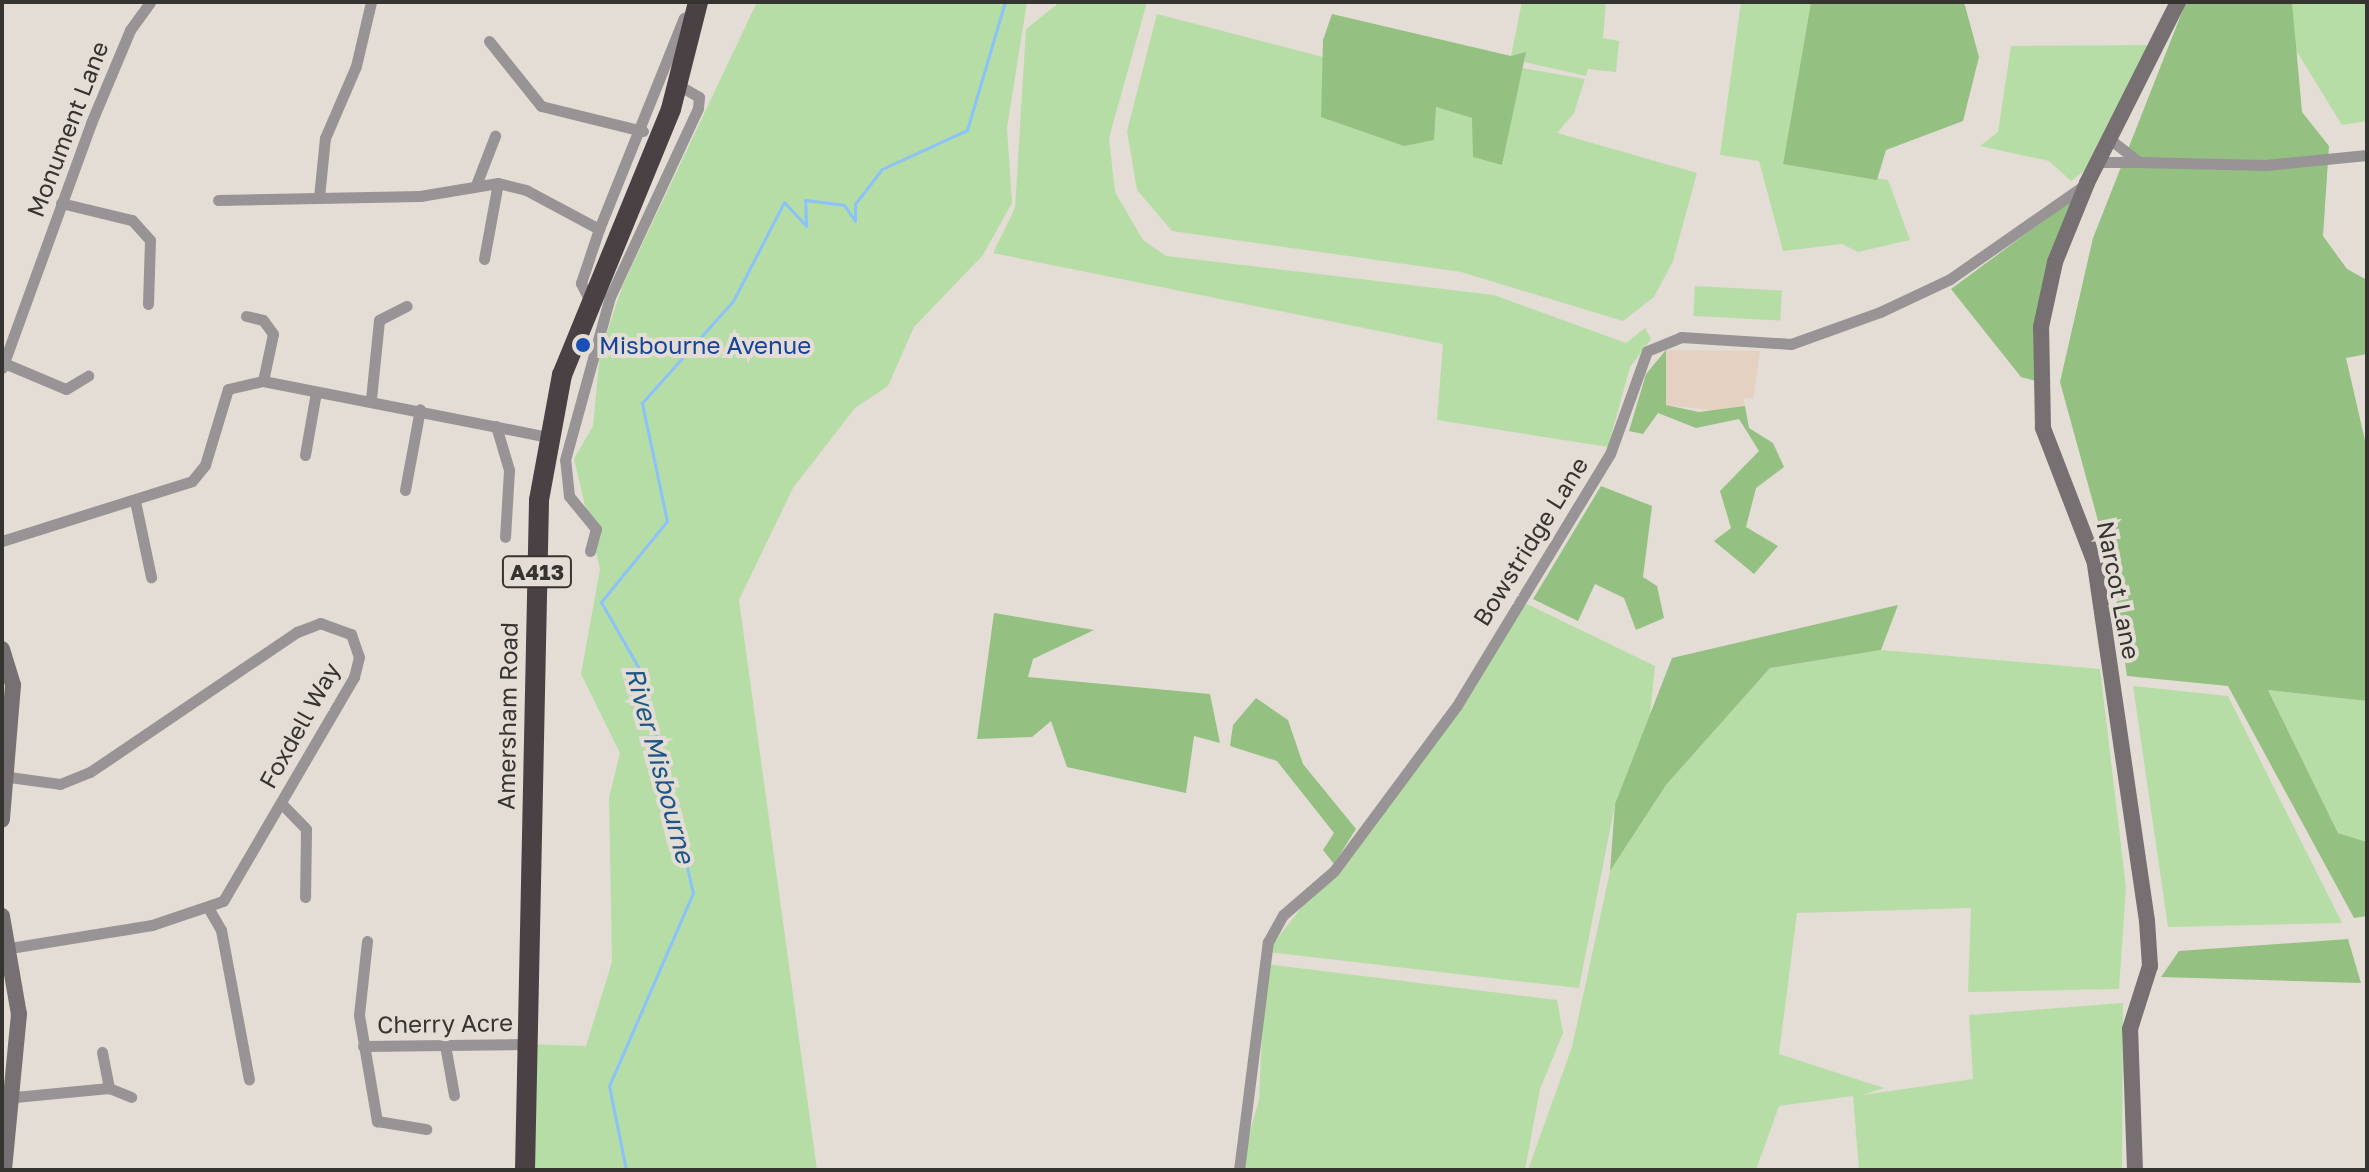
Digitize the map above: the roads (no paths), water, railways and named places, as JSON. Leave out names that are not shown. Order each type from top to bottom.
[{"type":"highway","name":"Amersham Road","points":[[525,1170],[539,500],[549,437],[589,299],[678,85],[698,7]]},
{"type":"street","name":"Monument Lane","points":[[3,365],[61,203],[130,30],[150,2]]},
{"type":"street","points":[[319,197],[325,138],[356,66],[371,2]]},
{"type":"street","name":"Narcot Lane","points":[[2135,1170],[2130,1029],[2150,966],[2147,921],[2095,563],[2043,428],[2041,327],[2055,262],[2087,183],[2178,2]]},
{"type":"street","points":[[589,299],[581,283],[599,229],[643,131],[684,18],[698,7]]},
{"type":"street","points":[[489,41],[541,106],[643,131]]},
{"type":"street","points":[[590,551],[594,521],[569,496],[565,460],[610,297],[698,108],[699,97],[678,85]]},
{"type":"street","points":[[476,185],[495,136]]},
{"type":"street","points":[[2110,139],[2139,162]]},
{"type":"street","points":[[2099,162],[2266,165],[2367,155]]},
{"type":"street","points":[[218,200],[420,196],[498,183],[526,190],[599,229]]},
{"type":"street","points":[[484,259],[498,183]]},
{"type":"street","name":"Bowstridge Lane","points":[[1239,1170],[1268,942],[1283,915],[1334,871],[1456,707],[1610,454],[1647,351],[1681,337],[1791,344],[1880,312],[1950,279],[2087,183]]},
{"type":"street","points":[[61,203],[132,220],[150,240],[148,304]]},
{"type":"street","points":[[371,399],[379,320],[407,306]]},
{"type":"street","points":[[246,316],[263,320],[273,334],[263,381]]},
{"type":"street","points":[[3,365],[66,389],[88,376]]},
{"type":"street","points":[[2,541],[192,481],[205,465],[228,389],[263,381],[371,399],[549,437]]},
{"type":"street","points":[[305,455],[316,392]]},
{"type":"street","points":[[405,490],[420,409]]},
{"type":"street","points":[[496,426],[509,470],[505,537]]},
{"type":"street","points":[[135,501],[151,577]]},
{"type":"street","name":"Foxdell Way","points":[[9,777],[60,784],[90,772],[229,673],[320,623],[351,634],[359,657],[281,803],[210,911]]},
{"type":"street","points":[[2,649],[13,685],[9,777],[2,820]]},
{"type":"street","points":[[281,803],[306,829],[305,897]]},
{"type":"street","points":[[10,948],[210,911],[221,930],[249,1079]]},
{"type":"street","points":[[2,916],[10,948],[19,1014],[15,1097],[4,1170]]},
{"type":"street","name":"Cherry Acre","points":[[367,941],[363,1046],[377,1121],[426,1129]]},
{"type":"street","name":"Cherry Acre","points":[[363,1046],[527,1044]]},
{"type":"street","points":[[445,1045],[454,1095]]},
{"type":"street","points":[[102,1052],[109,1088]]},
{"type":"street","points":[[15,1097],[109,1088],[131,1097]]},
{"type":"waterway","name":"River Misbourne","points":[[626,1170],[609,1086],[693,893],[641,672],[601,602],[667,521],[642,403],[733,301],[784,202],[806,226],[805,200],[844,205],[855,221],[855,204],[882,169],[967,130],[1005,2]]},
{"type":"place","name":"Misbourne Avenue","points":[[583,345]]}]
